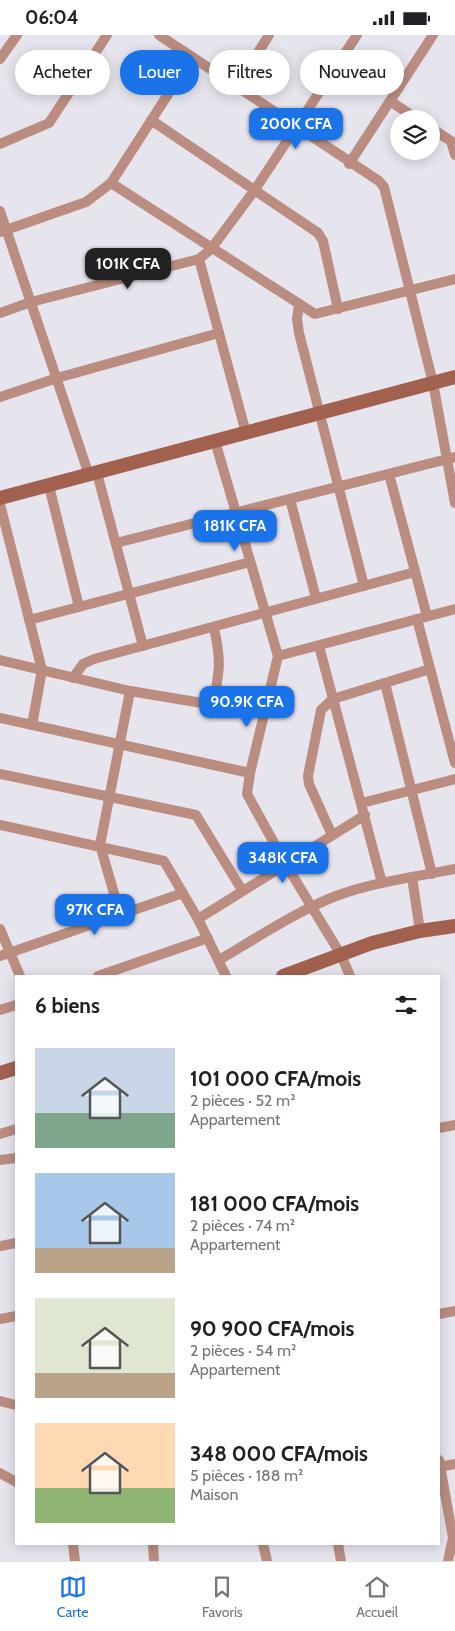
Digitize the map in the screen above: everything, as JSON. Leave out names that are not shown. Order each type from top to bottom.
[{"type":"main road","points":[[0,499],[455,377]]},
{"type":"main road","points":[[290,975],[372,943],[420,931],[455,926]]},
{"type":"main road","points":[[0,1073],[15,1068]]},
{"type":"street","points":[[0,59],[17,35]]},
{"type":"street","points":[[0,143],[49,123],[107,35]]},
{"type":"street","points":[[159,35],[182,50]]},
{"type":"street","points":[[259,50],[269,35]]},
{"type":"street","points":[[0,313],[31,302],[199,259],[211,249],[254,191],[357,35]]},
{"type":"street","points":[[349,163],[433,35]]},
{"type":"street","points":[[4,231],[86,203],[111,183],[167,95]]},
{"type":"street","points":[[248,95],[379,181],[384,187],[451,458],[455,503]]},
{"type":"street","points":[[390,101],[404,110]]},
{"type":"street","points":[[151,120],[318,233],[323,241],[338,309]]},
{"type":"street","points":[[440,132],[453,139],[455,155]]},
{"type":"street","points":[[111,183],[211,249],[315,314],[455,279]]},
{"type":"street","points":[[0,211],[4,231],[31,302],[56,378],[93,474],[116,543],[143,646]]},
{"type":"street","points":[[199,259],[246,433]]},
{"type":"street","points":[[299,304],[298,325],[364,586]]},
{"type":"street","points":[[0,397],[56,378],[219,333]]},
{"type":"street","points":[[216,441],[278,656],[250,773],[247,794],[285,863],[341,955],[350,975]]},
{"type":"street","points":[[116,543],[451,458]]},
{"type":"street","points":[[389,474],[415,572],[430,669],[455,763]]},
{"type":"street","points":[[49,486],[79,607]]},
{"type":"street","points":[[290,499],[316,598]]},
{"type":"street","points":[[0,504],[42,670],[32,725]]},
{"type":"street","points":[[29,620],[250,562]]},
{"type":"street","points":[[73,678],[83,664],[415,572]]},
{"type":"street","points":[[278,656],[455,609]]},
{"type":"street","points":[[0,660],[130,691],[208,704],[214,700],[220,659],[214,628]]},
{"type":"street","points":[[319,646],[382,883]]},
{"type":"street","points":[[332,835],[309,784],[308,775],[321,710],[333,699],[430,669]]},
{"type":"street","points":[[385,683],[432,874]]},
{"type":"street","points":[[120,915],[100,845],[111,797],[130,691]]},
{"type":"street","points":[[0,718],[250,773]]},
{"type":"street","points":[[0,774],[196,815],[242,890]]},
{"type":"street","points":[[362,803],[455,779]]},
{"type":"street","points":[[198,919],[285,863],[365,815]]},
{"type":"street","points":[[0,825],[100,845],[164,861],[198,919],[226,975]]},
{"type":"street","points":[[219,960],[312,907],[335,897],[382,883],[455,869]]},
{"type":"street","points":[[412,877],[420,931]]},
{"type":"street","points":[[0,956],[183,893]]},
{"type":"street","points":[[0,929],[20,975]]},
{"type":"street","points":[[101,975],[208,938]]},
{"type":"street","points":[[0,1010],[15,1005]]},
{"type":"street","points":[[440,1128],[455,1125]]},
{"type":"street","points":[[0,1134],[15,1129]]},
{"type":"street","points":[[0,1161],[15,1158]]},
{"type":"street","points":[[0,1246],[15,1243]]},
{"type":"street","points":[[440,1314],[455,1311]]},
{"type":"street","points":[[0,1319],[15,1316]]},
{"type":"street","points":[[0,1401],[15,1405]]},
{"type":"street","points":[[440,1465],[455,1464]]},
{"type":"street","points":[[440,1470],[454,1546],[448,1561]]},
{"type":"street","points":[[0,1473],[15,1481]]},
{"type":"street","points":[[73,1545],[76,1561]]},
{"type":"street","points":[[153,1545],[154,1561]]},
{"type":"street","points":[[263,1545],[267,1561]]},
{"type":"street","points":[[338,1545],[341,1561]]}]
